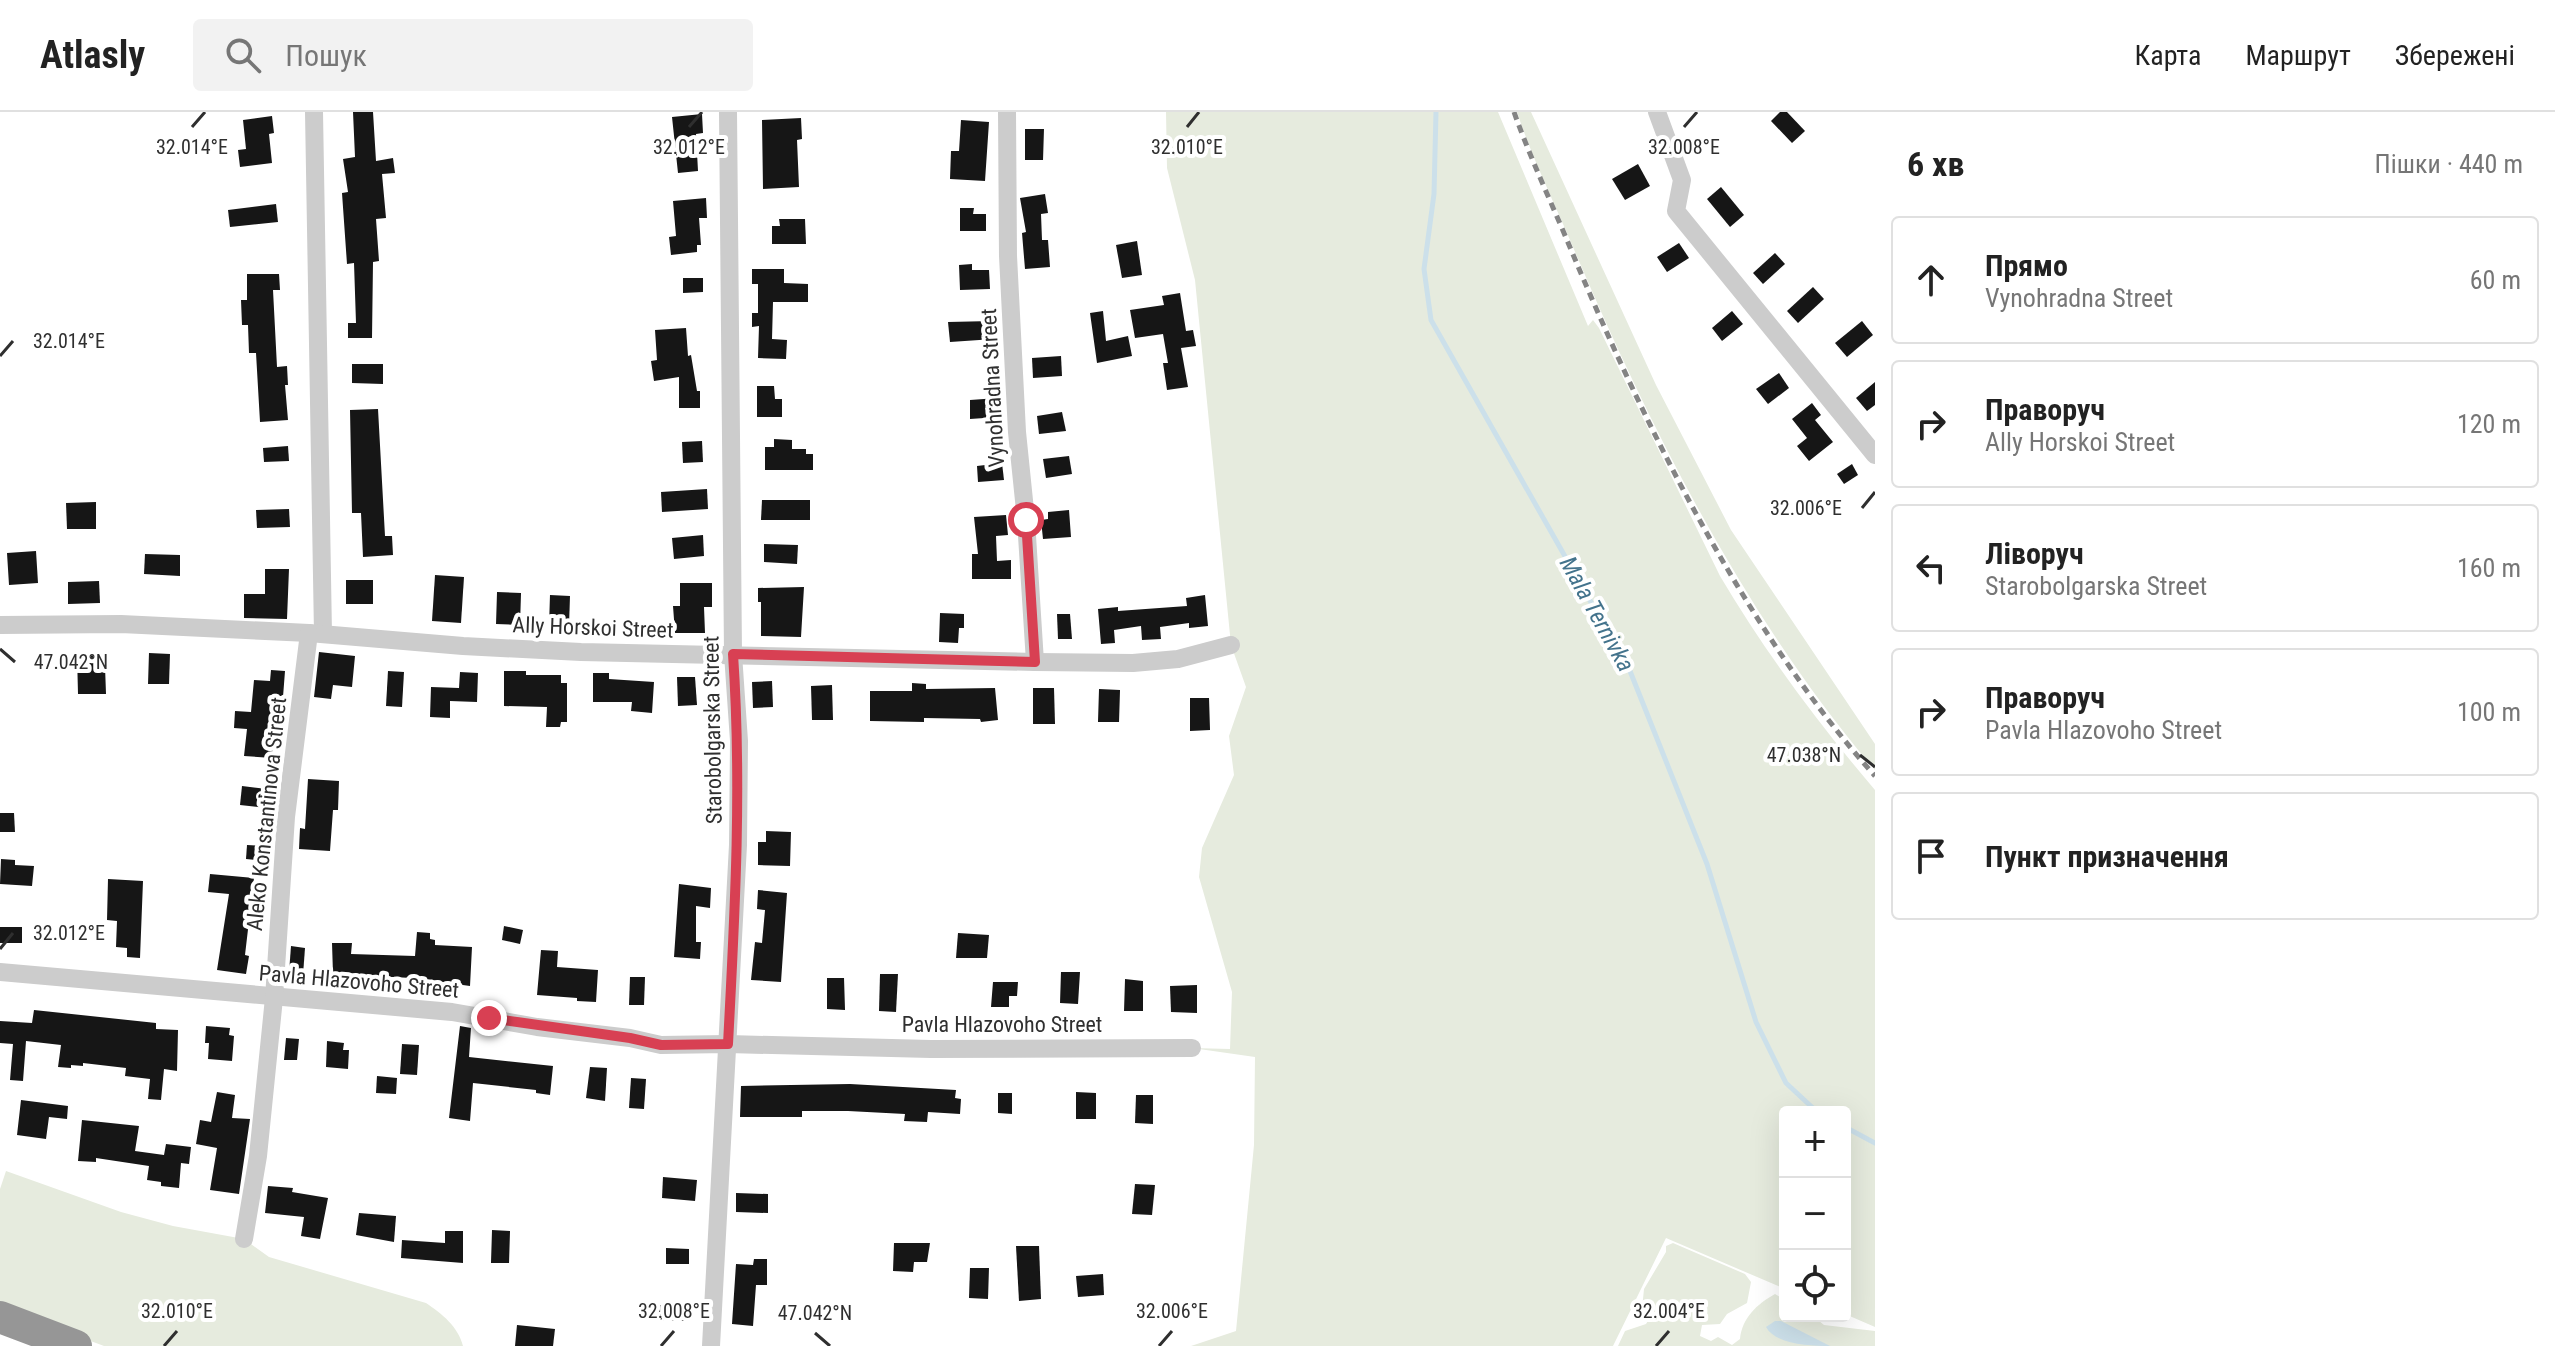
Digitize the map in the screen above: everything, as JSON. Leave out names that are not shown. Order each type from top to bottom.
[{"type":"highway","points":[[0,1317],[76,1346]]},
{"type":"street","name":"Aleko Konstantinova Street","points":[[244,1239],[258,1156],[274,998],[286,817],[316,633],[320,354],[314,112]]},
{"type":"street","name":"Starobolgarska Street","points":[[711,1346],[738,845],[739,741],[733,654],[728,112]]},
{"type":"street","name":"Vynohradna Street","points":[[1007,112],[1008,256],[1017,432],[1035,662]]},
{"type":"street","points":[[1657,112],[1682,180],[1676,211],[1875,455]]},
{"type":"street","name":"Ally Horskoi Street","points":[[0,625],[121,624],[316,633],[463,646],[581,652],[1035,662],[1133,663],[1178,659],[1231,645]]},
{"type":"street","name":"Pavla Hlazovoho Street","points":[[0,972],[452,1012],[661,1045],[931,1049],[1192,1048]]},
{"type":"shaded area","points":[[1166,112],[1498,112],[1588,326],[1593,320],[1599,328],[1720,576],[1793,686],[1875,790],[1875,1327],[1851,1317],[1851,1106],[1779,1106],[1779,1286],[1666,1238],[1613,1346],[1191,1346],[1236,1331],[1254,1145],[1255,1057],[1192,1048],[1230,1049],[1232,992],[1199,877],[1202,848],[1234,775],[1229,736],[1246,687],[1231,645],[1195,280],[1167,168]]},
{"type":"shaded area","points":[[1517,112],[1531,112],[1656,385],[1731,530],[1875,744],[1875,770],[1784,651],[1704,520],[1634,384],[1536,163]]},
{"type":"shaded area","points":[[6,1171],[121,1212],[173,1226],[244,1239],[269,1257],[426,1303],[453,1327],[463,1346],[104,1346],[0,1307],[0,1189]]},
{"type":"shaded area","points":[[1673,1243],[1745,1274],[1751,1282],[1747,1303],[1727,1314],[1720,1324],[1702,1325],[1700,1336],[1711,1341],[1718,1337],[1732,1345],[1740,1339],[1752,1312],[1775,1294],[1779,1296],[1779,1322],[1820,1322],[1875,1331],[1875,1346],[1618,1346],[1625,1331],[1646,1324],[1649,1319],[1642,1309],[1644,1289],[1666,1252],[1666,1246]]},
{"type":"water","points":[[1775,1321],[1783,1322],[1830,1346],[1786,1341],[1766,1327]]},
{"type":"building","points":[[353,112],[373,112],[376,161],[393,158],[395,173],[382,174],[386,218],[376,219],[379,261],[373,262],[372,338],[348,338],[348,323],[356,323],[354,263],[347,264],[342,193],[348,192],[343,159],[355,157]]},
{"type":"building","points":[[1780,112],[1787,112],[1805,131],[1792,143],[1771,121]]},
{"type":"building","points":[[702,114],[703,133],[696,134],[698,171],[678,173],[672,117]]},
{"type":"building","points":[[272,116],[274,133],[269,134],[272,163],[240,167],[238,150],[246,149],[243,120]]},
{"type":"building","points":[[801,118],[802,139],[797,140],[799,187],[763,189],[762,120]]},
{"type":"building","points":[[961,120],[989,122],[985,181],[950,179],[951,151],[959,151]]},
{"type":"building","points":[[1025,129],[1044,129],[1043,160],[1025,160]]},
{"type":"building","points":[[1638,164],[1650,186],[1625,200],[1612,179]]},
{"type":"building","points":[[1721,187],[1744,215],[1730,227],[1707,199]]},
{"type":"building","points":[[1045,194],[1048,213],[1041,214],[1042,240],[1048,240],[1050,267],[1025,269],[1022,233],[1026,232],[1020,198]]},
{"type":"building","points":[[706,198],[707,218],[699,218],[701,245],[697,245],[697,252],[671,255],[669,237],[676,236],[673,201]]},
{"type":"building","points":[[276,204],[278,222],[230,227],[228,210]]},
{"type":"building","points":[[960,208],[974,208],[973,214],[986,214],[986,231],[960,231]]},
{"type":"building","points":[[779,219],[805,219],[806,244],[772,244],[772,226],[780,226]]},
{"type":"building","points":[[1137,241],[1142,275],[1122,278],[1116,245]]},
{"type":"building","points":[[1679,243],[1689,258],[1667,272],[1657,257]]},
{"type":"building","points":[[1775,253],[1785,264],[1763,284],[1753,273]]},
{"type":"building","points":[[972,264],[972,270],[989,270],[990,289],[960,290],[959,265]]},
{"type":"building","points":[[752,269],[784,269],[784,283],[808,284],[808,302],[773,302],[772,339],[787,340],[786,359],[758,358],[759,326],[752,327],[752,313],[758,313],[758,284],[752,284]]},
{"type":"building","points":[[247,274],[279,274],[280,290],[273,290],[277,367],[287,366],[288,420],[260,422],[256,353],[249,353],[248,325],[242,325],[241,300],[247,300]]},
{"type":"building","points":[[683,278],[703,278],[703,292],[683,293]]},
{"type":"building","points":[[1813,287],[1824,299],[1798,323],[1787,311]]},
{"type":"building","points":[[1180,293],[1186,331],[1193,330],[1196,346],[1181,348],[1188,387],[1167,390],[1163,363],[1168,363],[1163,334],[1135,338],[1130,310],[1164,305],[1162,296]]},
{"type":"building","points":[[1103,311],[1106,341],[1128,336],[1132,356],[1097,363],[1090,313]]},
{"type":"building","points":[[1732,311],[1743,324],[1722,341],[1712,328]]},
{"type":"building","points":[[992,321],[994,339],[950,342],[948,322]]},
{"type":"building","points":[[1862,321],[1873,335],[1847,357],[1835,343]]},
{"type":"building","points":[[686,328],[688,356],[691,355],[697,391],[700,391],[700,408],[679,408],[679,377],[654,381],[651,361],[657,360],[655,330]]},
{"type":"building","points":[[1061,356],[1062,376],[1033,378],[1032,358]]},
{"type":"building","points":[[352,364],[383,364],[383,384],[352,383]]},
{"type":"building","points":[[1779,373],[1789,388],[1768,404],[1756,389]]},
{"type":"building","points":[[1875,382],[1875,405],[1867,411],[1856,398]]},
{"type":"building","points":[[757,386],[774,386],[775,399],[782,399],[782,417],[757,417]]},
{"type":"building","points":[[998,398],[999,417],[970,419],[970,400]]},
{"type":"building","points":[[1812,403],[1821,415],[1815,420],[1833,442],[1809,461],[1797,446],[1807,438],[1792,419]]},
{"type":"building","points":[[378,409],[385,536],[392,536],[393,555],[363,557],[361,513],[352,513],[350,410]]},
{"type":"building","points":[[1062,412],[1066,431],[1039,434],[1037,416]]},
{"type":"building","points":[[774,439],[792,440],[792,449],[806,449],[806,454],[813,454],[813,470],[765,470],[765,447],[774,447]]},
{"type":"building","points":[[702,441],[703,462],[683,463],[682,442]]},
{"type":"building","points":[[288,446],[289,461],[264,462],[263,448]]},
{"type":"building","points":[[1069,456],[1072,474],[1046,478],[1043,459]]},
{"type":"building","points":[[1002,463],[1004,480],[978,482],[977,466]]},
{"type":"building","points":[[1852,464],[1858,475],[1844,484],[1837,474]]},
{"type":"building","points":[[707,489],[708,509],[662,512],[661,492]]},
{"type":"building","points":[[762,500],[810,500],[810,520],[761,520]]},
{"type":"building","points":[[96,502],[96,529],[67,529],[66,503]]},
{"type":"building","points":[[289,509],[290,527],[257,528],[256,510]]},
{"type":"building","points":[[1069,510],[1071,537],[1043,539],[1041,520],[1048,519],[1048,512]]},
{"type":"building","points":[[1006,515],[1008,535],[996,536],[997,561],[1011,560],[1011,579],[972,579],[972,554],[978,554],[974,517]]},
{"type":"building","points":[[703,535],[704,556],[674,559],[672,538]]},
{"type":"building","points":[[764,544],[798,545],[797,564],[764,562]]},
{"type":"building","points":[[36,551],[38,583],[9,585],[7,553]]},
{"type":"building","points":[[145,554],[180,555],[180,576],[144,574]]},
{"type":"building","points":[[265,569],[289,569],[287,619],[244,618],[244,594],[265,594]]},
{"type":"building","points":[[435,575],[464,577],[461,623],[432,621]]},
{"type":"building","points":[[346,580],[373,580],[373,604],[346,604]]},
{"type":"building","points":[[99,581],[100,603],[68,604],[68,582]]},
{"type":"building","points":[[680,583],[712,583],[712,607],[704,607],[705,633],[675,633],[673,606],[680,606]]},
{"type":"building","points":[[804,587],[801,637],[761,636],[758,588]]},
{"type":"building","points":[[497,592],[521,593],[520,625],[496,624]]},
{"type":"building","points":[[550,595],[570,596],[569,626],[549,626]]},
{"type":"building","points":[[1205,595],[1208,626],[1189,628],[1189,623],[1160,627],[1161,639],[1142,640],[1141,626],[1114,630],[1115,643],[1101,644],[1098,609],[1118,607],[1118,611],[1187,606],[1186,598]]},
{"type":"building","points":[[940,613],[964,614],[964,628],[959,628],[958,643],[939,642]]},
{"type":"building","points":[[1057,614],[1070,614],[1072,639],[1058,639]]},
{"type":"building","points":[[319,652],[355,656],[352,687],[333,685],[331,699],[314,697]]},
{"type":"building","points":[[149,653],[170,654],[169,684],[148,684]]},
{"type":"building","points":[[77,654],[97,654],[97,666],[105,666],[106,694],[78,694]]},
{"type":"building","points":[[271,670],[285,671],[283,697],[276,696],[272,758],[244,756],[247,729],[234,728],[235,711],[251,712],[254,680],[270,681]]},
{"type":"building","points":[[388,671],[404,672],[402,707],[386,706]]},
{"type":"building","points":[[504,671],[526,671],[526,675],[561,675],[561,683],[567,683],[567,722],[561,722],[560,727],[546,727],[547,707],[504,706]]},
{"type":"building","points":[[460,672],[478,673],[477,702],[450,701],[450,718],[430,717],[431,687],[459,688]]},
{"type":"building","points":[[593,673],[609,673],[609,679],[654,682],[652,713],[631,711],[632,702],[593,702]]},
{"type":"building","points":[[677,677],[695,677],[697,705],[678,706]]},
{"type":"building","points":[[772,681],[773,707],[753,708],[752,682]]},
{"type":"building","points":[[912,683],[926,684],[926,689],[995,688],[998,720],[981,722],[980,719],[924,718],[924,722],[870,721],[870,691],[912,691]]},
{"type":"building","points":[[832,685],[833,720],[812,720],[811,686]]},
{"type":"building","points":[[1033,688],[1054,688],[1055,724],[1033,724]]},
{"type":"building","points":[[1099,689],[1120,690],[1119,722],[1098,722]]},
{"type":"building","points":[[1190,698],[1209,698],[1210,730],[1190,731]]},
{"type":"building","points":[[308,779],[339,781],[338,810],[333,810],[330,851],[299,849],[300,828],[305,829]]},
{"type":"building","points":[[242,786],[267,789],[266,808],[240,805]]},
{"type":"building","points":[[0,813],[14,813],[15,832],[0,832]]},
{"type":"building","points":[[766,831],[791,832],[790,866],[758,865],[758,842],[766,842]]},
{"type":"building","points":[[247,845],[266,846],[264,861],[246,859]]},
{"type":"building","points":[[1,859],[15,860],[15,865],[34,866],[32,886],[0,884]]},
{"type":"building","points":[[210,874],[254,878],[245,955],[249,956],[246,974],[217,970],[229,894],[208,892]]},
{"type":"building","points":[[108,879],[143,881],[140,958],[127,957],[127,948],[116,947],[117,921],[107,920]]},
{"type":"building","points":[[679,884],[711,888],[710,908],[696,906],[696,942],[701,942],[700,959],[674,957]]},
{"type":"building","points":[[758,890],[787,893],[781,982],[751,980],[755,942],[762,943],[765,910],[757,909]]},
{"type":"building","points":[[504,926],[523,930],[520,944],[502,940]]},
{"type":"building","points":[[0,927],[22,927],[22,943],[0,943]]},
{"type":"building","points":[[417,932],[430,933],[435,945],[472,947],[470,986],[412,978],[333,974],[332,943],[352,943],[351,954],[415,956]]},
{"type":"building","points":[[958,933],[989,935],[987,958],[956,958]]},
{"type":"building","points":[[291,946],[305,948],[303,975],[289,973]]},
{"type":"building","points":[[541,950],[558,951],[557,967],[598,970],[596,1002],[537,995]]},
{"type":"building","points":[[1061,972],[1080,972],[1078,1004],[1060,1003]]},
{"type":"building","points":[[880,974],[898,974],[896,1012],[879,1011]]},
{"type":"building","points":[[630,977],[645,977],[644,1005],[629,1005]]},
{"type":"building","points":[[827,978],[844,978],[845,1010],[827,1009]]},
{"type":"building","points":[[1125,979],[1143,981],[1143,1011],[1124,1011]]},
{"type":"building","points":[[993,982],[1018,982],[1017,996],[1009,996],[1009,1007],[991,1007]]},
{"type":"building","points":[[1197,985],[1197,1013],[1171,1012],[1170,986]]},
{"type":"building","points":[[34,1010],[156,1023],[156,1029],[178,1030],[177,1071],[164,1069],[161,1100],[148,1099],[150,1079],[125,1076],[126,1068],[83,1063],[83,1066],[71,1065],[71,1068],[58,1067],[61,1045],[26,1041],[23,1081],[10,1080],[13,1044],[0,1043],[0,1021],[32,1023]]},
{"type":"building","points":[[206,1026],[230,1028],[229,1035],[234,1036],[232,1061],[208,1059]]},
{"type":"building","points":[[460,1026],[471,1028],[469,1057],[553,1066],[550,1095],[536,1093],[536,1090],[473,1083],[470,1121],[449,1118]]},
{"type":"building","points":[[286,1038],[299,1039],[297,1060],[284,1060]]},
{"type":"building","points":[[327,1041],[344,1043],[343,1050],[349,1050],[348,1069],[326,1067]]},
{"type":"building","points":[[402,1044],[419,1045],[417,1075],[400,1074]]},
{"type":"building","points":[[590,1067],[607,1068],[605,1101],[586,1098]]},
{"type":"building","points":[[377,1076],[397,1078],[396,1094],[376,1093]]},
{"type":"building","points":[[631,1078],[646,1079],[644,1109],[629,1108]]},
{"type":"building","points":[[850,1084],[956,1090],[955,1098],[961,1099],[960,1114],[928,1112],[927,1122],[904,1121],[905,1114],[848,1111],[802,1111],[802,1117],[740,1117],[741,1086]]},
{"type":"building","points":[[217,1092],[235,1095],[232,1118],[250,1119],[239,1194],[210,1190],[217,1148],[196,1144],[200,1120],[211,1122]]},
{"type":"building","points":[[1076,1092],[1096,1093],[1096,1119],[1076,1119]]},
{"type":"building","points":[[998,1093],[1012,1093],[1012,1114],[998,1113]]},
{"type":"building","points":[[1136,1095],[1153,1095],[1153,1124],[1135,1123]]},
{"type":"building","points":[[21,1100],[68,1106],[67,1119],[49,1117],[46,1139],[17,1135]]},
{"type":"building","points":[[82,1120],[139,1126],[135,1151],[164,1155],[166,1144],[191,1147],[189,1164],[181,1163],[179,1188],[161,1186],[161,1182],[147,1180],[149,1166],[96,1158],[96,1162],[78,1161]]},
{"type":"building","points":[[663,1177],[697,1180],[695,1201],[662,1198]]},
{"type":"building","points":[[1135,1184],[1155,1185],[1152,1215],[1132,1214]]},
{"type":"building","points":[[268,1186],[293,1188],[292,1192],[328,1198],[320,1239],[301,1236],[304,1217],[265,1213]]},
{"type":"building","points":[[736,1193],[768,1194],[768,1213],[736,1212]]},
{"type":"building","points":[[359,1213],[396,1216],[394,1242],[356,1235]]},
{"type":"building","points":[[492,1230],[510,1231],[509,1263],[491,1263]]},
{"type":"building","points":[[445,1231],[463,1231],[463,1263],[401,1258],[402,1240],[445,1243]]},
{"type":"building","points":[[894,1243],[930,1243],[927,1262],[914,1262],[913,1272],[893,1271]]},
{"type":"building","points":[[1016,1246],[1039,1246],[1041,1299],[1019,1301]]},
{"type":"building","points":[[666,1248],[689,1249],[689,1264],[666,1264]]},
{"type":"building","points":[[754,1259],[767,1259],[767,1285],[756,1285],[753,1326],[732,1324],[736,1264],[753,1265]]},
{"type":"building","points":[[970,1268],[989,1268],[988,1299],[969,1298]]},
{"type":"building","points":[[1103,1274],[1104,1295],[1078,1297],[1076,1276]]},
{"type":"building","points":[[659,1305],[687,1306],[686,1321],[658,1320]]},
{"type":"building","points":[[517,1325],[555,1329],[553,1346],[515,1346]]},
{"type":"waterway","name":"Mala Ternivka","points":[[1436,112],[1434,194],[1424,269],[1431,320],[1630,671],[1707,864],[1756,1022],[1786,1083],[1811,1106]]},
{"type":"waterway","name":"Mala Ternivka","points":[[1851,1130],[1875,1143]]},
{"type":"railway","points":[[1514,112],[1601,319],[1703,527],[1784,659],[1828,720],[1875,776]]},
{"type":"route","points":[[489,1018],[630,1038],[647,1044],[728,1044],[738,845],[739,741],[733,654],[1035,662],[1026,520]]}]
